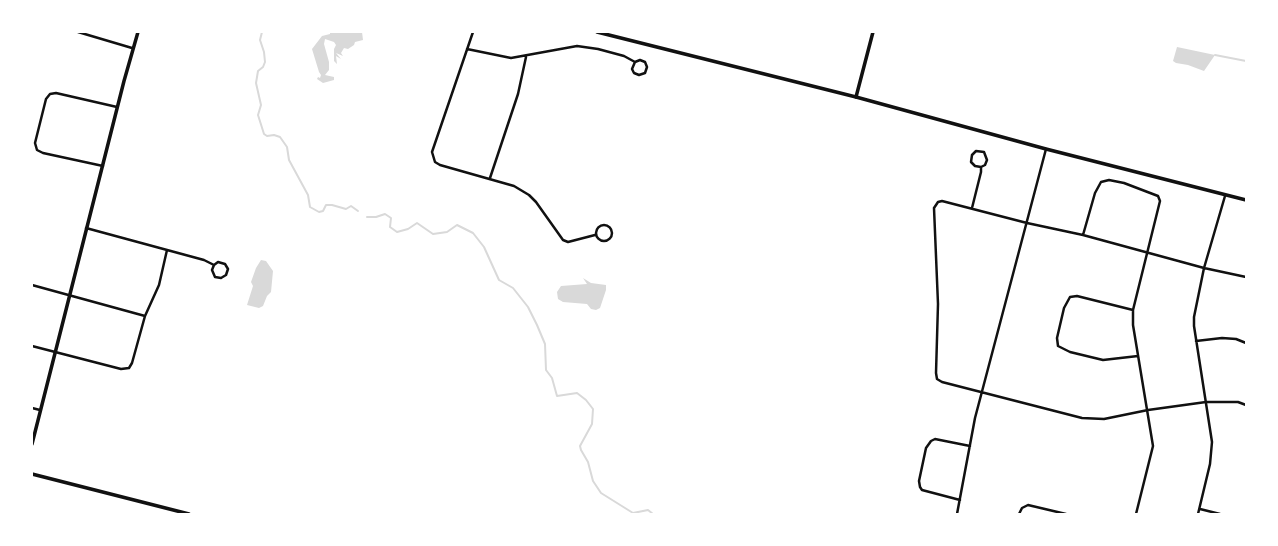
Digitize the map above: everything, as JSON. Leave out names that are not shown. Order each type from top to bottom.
[{"type":"main road","points":[[32,444],[138,32]]},
{"type":"main road","points":[[597,32],[1247,200]]},
{"type":"main road","points":[[856,97],[873,32]]},
{"type":"main road","points":[[32,474],[189,514]]},
{"type":"street","points":[[78,32],[133,49]]},
{"type":"street","points":[[473,32],[432,152],[435,162],[514,186],[528,195],[543,211],[563,240],[568,242],[595,235]]},
{"type":"street","points":[[467,49],[511,58],[577,46],[618,54],[635,62],[640,60],[645,62],[648,69],[645,73],[635,73],[632,69],[635,62]]},
{"type":"street","points":[[489,178],[518,94],[527,56]]},
{"type":"street","points":[[103,166],[43,153],[37,150],[35,144],[46,99],[50,94],[56,93],[117,107]]},
{"type":"street","points":[[957,514],[982,392],[1046,149]]},
{"type":"street","points":[[972,208],[981,167],[987,157],[984,152],[976,151],[970,160],[975,166],[981,167]]},
{"type":"street","points":[[1083,235],[1095,193],[1101,182],[1109,180],[1124,183],[1158,195],[1160,201],[1133,310],[1132,325],[1153,446],[1136,514]]},
{"type":"street","points":[[1198,514],[1212,453],[1211,430],[1194,326],[1195,307],[1225,195]]},
{"type":"street","points":[[1247,277],[942,201],[934,208],[938,304],[937,379],[1082,418],[1104,419],[1206,402],[1238,402],[1247,405]]},
{"type":"street","points":[[601,225],[607,225],[613,230],[607,241],[602,241],[595,235],[601,225]]},
{"type":"street","points":[[86,228],[214,265]]},
{"type":"street","points":[[32,346],[121,369],[129,368],[145,316],[159,285],[167,250]]},
{"type":"street","points":[[218,262],[225,264],[228,269],[226,275],[215,277],[212,270],[214,265],[218,262]]},
{"type":"street","points":[[32,285],[145,316]]},
{"type":"street","points":[[1133,310],[1077,296],[1070,297],[1064,308],[1058,346],[1070,352],[1103,360],[1138,356]]},
{"type":"street","points":[[1196,341],[1222,338],[1247,343]]},
{"type":"street","points":[[32,408],[40,410]]},
{"type":"street","points":[[960,500],[922,490],[919,481],[926,448],[931,441],[940,440],[970,446]]},
{"type":"street","points":[[1019,514],[1022,508],[1028,505],[1066,514]]},
{"type":"street","points":[[1199,509],[1220,514]]},
{"type":"shaded area","points":[[330,32],[362,32],[363,40],[355,42],[348,49],[344,48],[341,53],[343,56],[336,53],[341,59],[336,56],[337,64],[334,61],[336,45],[325,39],[329,70],[325,75],[334,77],[334,80],[323,83],[317,79],[321,75],[312,49],[322,36]]},
{"type":"shaded area","points":[[1177,47],[1215,55],[1204,71],[1173,61]]},
{"type":"shaded area","points":[[261,260],[266,261],[273,271],[271,292],[259,308],[247,305],[253,286],[251,282]]},
{"type":"shaded area","points":[[583,278],[591,283],[606,285],[600,308],[596,310],[587,304],[563,302],[558,299],[557,292],[561,286],[587,284]]},
{"type":"waterway","points":[[262,32],[260,40],[265,62],[258,71],[256,83],[261,105],[258,115],[264,134],[280,137],[287,147],[289,160],[308,195],[310,207],[319,212],[323,211],[326,205],[346,209],[351,206],[358,211]]},
{"type":"waterway","points":[[1215,55],[1246,61]]},
{"type":"waterway","points":[[367,217],[385,214],[391,218],[390,227],[397,232],[417,223],[433,234],[447,232],[457,225],[473,233],[484,247],[499,280],[513,288],[528,307],[545,344],[546,370],[552,378],[557,396],[577,393],[593,409],[592,424],[580,446],[593,481],[601,493],[633,513],[648,510],[653,514]]}]
